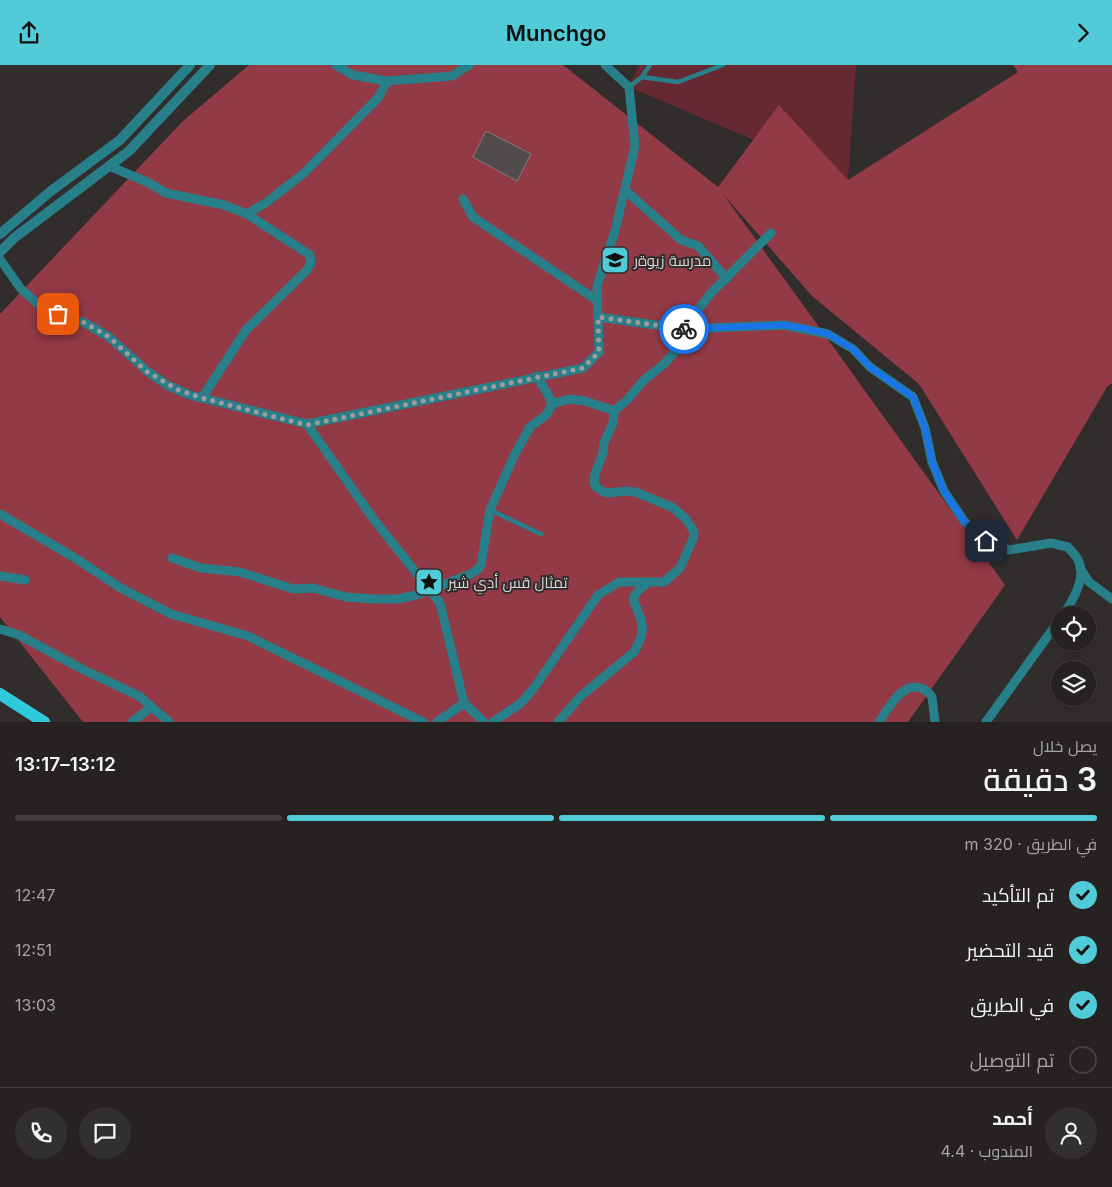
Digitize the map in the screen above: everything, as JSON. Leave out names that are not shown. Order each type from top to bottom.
[{"type":"main road","points":[[0,694],[44,722]]},
{"type":"street","points":[[0,233],[51,191],[120,141],[190,65]]},
{"type":"street","points":[[0,252],[14,238],[138,142],[210,65]]},
{"type":"street","points":[[336,65],[353,75],[387,81],[452,76],[469,65]]},
{"type":"street","points":[[0,259],[21,289],[38,304],[97,329],[119,344],[137,363],[157,378],[178,390],[307,425],[583,368],[599,352],[598,286],[625,190],[635,146],[629,87],[605,65]]},
{"type":"street","points":[[247,215],[267,203],[304,173],[378,98],[387,81]]},
{"type":"street","points":[[109,166],[147,182],[166,193],[224,205],[247,215],[310,255],[312,263],[307,270],[246,330],[202,398]]},
{"type":"street","points":[[625,190],[681,240],[698,246],[727,279]]},
{"type":"street","points":[[463,199],[473,217],[598,301]]},
{"type":"street","points":[[493,722],[521,703],[534,688],[598,595],[619,582],[664,582],[680,567],[693,539],[694,532],[686,519],[672,507],[636,492],[604,492],[596,487],[594,475],[603,453],[604,443],[612,423],[613,412],[628,400],[644,380],[668,360],[683,338],[684,329],[710,294],[771,233]]},
{"type":"street","points":[[598,317],[684,329],[784,325],[828,334],[853,349],[870,367],[913,397],[925,428],[932,462],[941,484],[964,521],[986,541],[1009,550],[1051,543],[1068,547],[1079,561],[1081,574],[1076,592],[1069,606]]},
{"type":"street","points":[[172,558],[201,568],[240,572],[293,589],[313,588],[359,599],[398,599],[430,591],[471,574],[478,569],[482,558],[490,510],[526,433],[535,422],[550,411],[552,403],[537,377]]},
{"type":"street","points":[[552,403],[568,399],[586,401],[613,412]]},
{"type":"street","points":[[307,425],[372,517],[440,603],[464,703],[484,722]]},
{"type":"street","points":[[0,513],[119,587],[171,614],[248,636],[423,722]]},
{"type":"street","points":[[1080,568],[1089,582],[1112,599]]},
{"type":"street","points":[[0,576],[25,580]]},
{"type":"street","points":[[558,722],[582,696],[634,652],[639,642],[643,623],[633,599],[637,592],[648,582]]},
{"type":"street","points":[[1076,592],[1088,589]]},
{"type":"street","points":[[0,629],[20,635],[82,669],[139,696],[168,722]]},
{"type":"street","points":[[986,722],[1051,632]]},
{"type":"street","points":[[879,722],[900,692],[913,687],[923,689],[932,697],[935,722]]},
{"type":"street","points":[[437,722],[464,703]]},
{"type":"street","points":[[132,722],[151,707]]},
{"type":"lane","points":[[629,87],[642,77],[650,65]]},
{"type":"lane","points":[[642,77],[678,82],[723,65]]},
{"type":"lane","points":[[490,510],[541,534]]},
{"type":"shaded area","points":[[249,65],[563,65],[718,187],[779,105],[848,180],[1018,72],[1013,65],[1112,65],[1112,383],[1107,387],[1017,540],[919,384],[812,296],[723,194],[1005,585],[908,722],[83,722],[0,617],[0,314],[183,121]]},
{"type":"shaded area","points":[[639,65],[856,65],[848,180],[629,87]]},
{"type":"building","points":[[486,131],[531,154],[517,181],[473,157]]},
{"type":"way so far","points":[[58,314],[97,329],[119,344],[146,371],[178,390],[190,395],[307,425],[583,368],[599,352],[598,317],[684,329]]},
{"type":"place","name":"مدرسة زيوةر","points":[[615,260]]},
{"type":"place","name":"تمثال قس أدي شير","points":[[429,582]]},
{"type":"route","points":[[684,329],[784,325],[828,334],[853,349],[870,367],[913,397],[925,428],[932,462],[944,491],[964,521],[986,541]]}]
